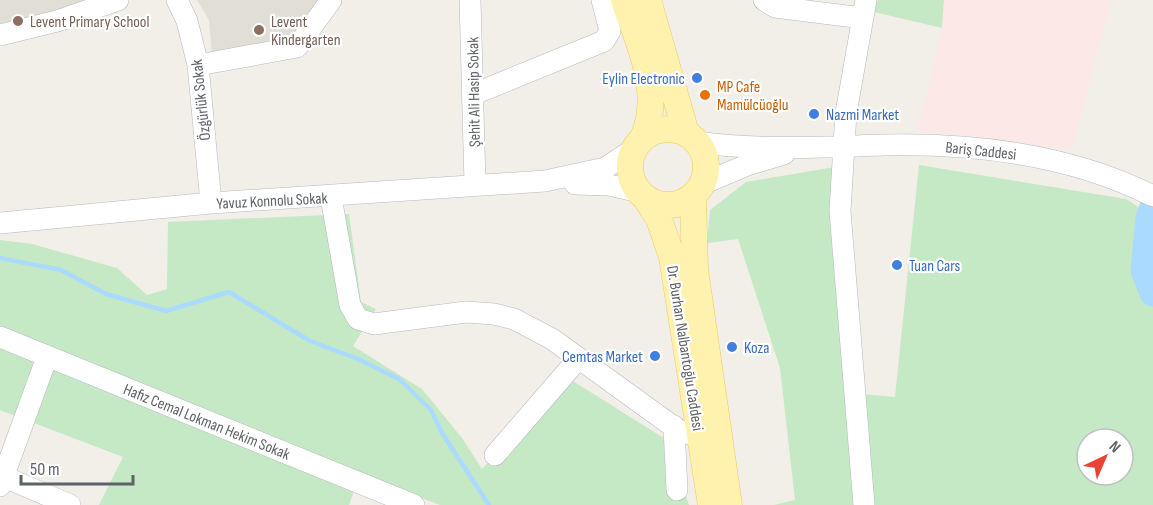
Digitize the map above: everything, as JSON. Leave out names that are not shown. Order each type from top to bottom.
[{"type":"main road","points":[[624,0],[646,63],[651,91],[650,122],[639,144],[630,172],[643,195],[657,203],[669,205],[697,190],[706,163],[691,138],[648,0]]},
{"type":"main road","points":[[639,144],[664,129],[691,138]]},
{"type":"main road","name":"Dr. Burhan Nalbantoğlu Caddesi","points":[[697,190],[695,270],[729,505]]},
{"type":"main road","name":"Dr. Burhan Nalbantoğlu Caddesi","points":[[643,195],[658,219],[672,257],[711,505]]},
{"type":"street","points":[[0,35],[57,21],[118,0]]},
{"type":"street","name":"Özgürlük Sokak","points":[[177,0],[187,21],[198,65],[211,203]]},
{"type":"street","points":[[198,65],[292,50],[301,44],[331,0]]},
{"type":"street","name":"Şehit Ali Hasip Sokak","points":[[470,0],[475,184]]},
{"type":"street","points":[[474,94],[604,41],[610,31],[602,0]]},
{"type":"street","points":[[764,0],[774,7],[865,9],[842,147],[840,211],[864,505]]},
{"type":"street","name":"Bariş Caddesi","points":[[691,138],[734,148],[802,149],[931,145],[1000,150],[1057,161],[1131,184],[1153,196]]},
{"type":"street","name":"Yavuz Konnolu Sokak","points":[[545,181],[605,168],[639,144]]},
{"type":"street","name":"Bariş Caddesi","points":[[697,190],[747,165],[802,149]]},
{"type":"street","name":"Yavuz Konnolu Sokak","points":[[0,224],[211,203],[331,197],[475,184],[545,181],[609,185],[643,195]]},
{"type":"street","points":[[331,197],[350,305],[358,319],[374,324],[456,312],[494,314],[536,329],[674,426],[700,437]]},
{"type":"street","name":"Hafiz Cemal Lokman Hekim Sokak","points":[[0,337],[414,505]]},
{"type":"street","points":[[47,357],[1,481],[70,505]]},
{"type":"street","points":[[495,455],[578,358]]},
{"type":"street","points":[[674,426],[677,490]]},
{"type":"shaded area","name":"Levent Primary School","points":[[0,0],[98,0],[0,29]]},
{"type":"shaded area","name":"Levent Kindergarten","points":[[197,0],[323,0],[304,39],[212,56],[209,20]]},
{"type":"shaded area","points":[[944,0],[1111,0],[1072,150],[918,130],[942,28]]},
{"type":"green space","points":[[878,0],[944,0],[942,28],[874,12]]},
{"type":"green space","points":[[847,165],[862,394],[895,397],[919,165],[1126,199],[1153,216],[1153,505],[774,505],[795,500],[780,368],[738,239],[707,243],[710,210],[746,182]]},
{"type":"green space","points":[[349,214],[361,302],[376,309],[353,346],[422,389],[462,438],[482,469],[568,378],[667,440],[689,505],[440,505],[360,474],[349,505],[99,505],[123,457],[0,410],[0,240],[32,244],[117,268],[147,295],[167,289],[168,222]]},
{"type":"waterway","points":[[1153,207],[1149,218],[1144,270],[1153,293]]},
{"type":"waterway","points":[[0,258],[61,270],[106,294],[166,311],[229,292],[310,341],[358,359],[399,379],[431,410],[442,433],[489,505]]},
{"type":"place","name":"Levent Primary School","points":[[18,21]]},
{"type":"place","name":"Levent Kindergarten","points":[[259,30]]},
{"type":"place","name":"Eylin Electronic","points":[[697,78]]},
{"type":"place","name":"MP Cafe Mamülcüoğlu","points":[[705,95]]},
{"type":"place","name":"Nazmi Market","points":[[814,114]]},
{"type":"place","name":"Tuan Cars","points":[[897,265]]},
{"type":"place","name":"Koza","points":[[732,347]]},
{"type":"place","name":"Cemtas Market","points":[[655,356]]}]
